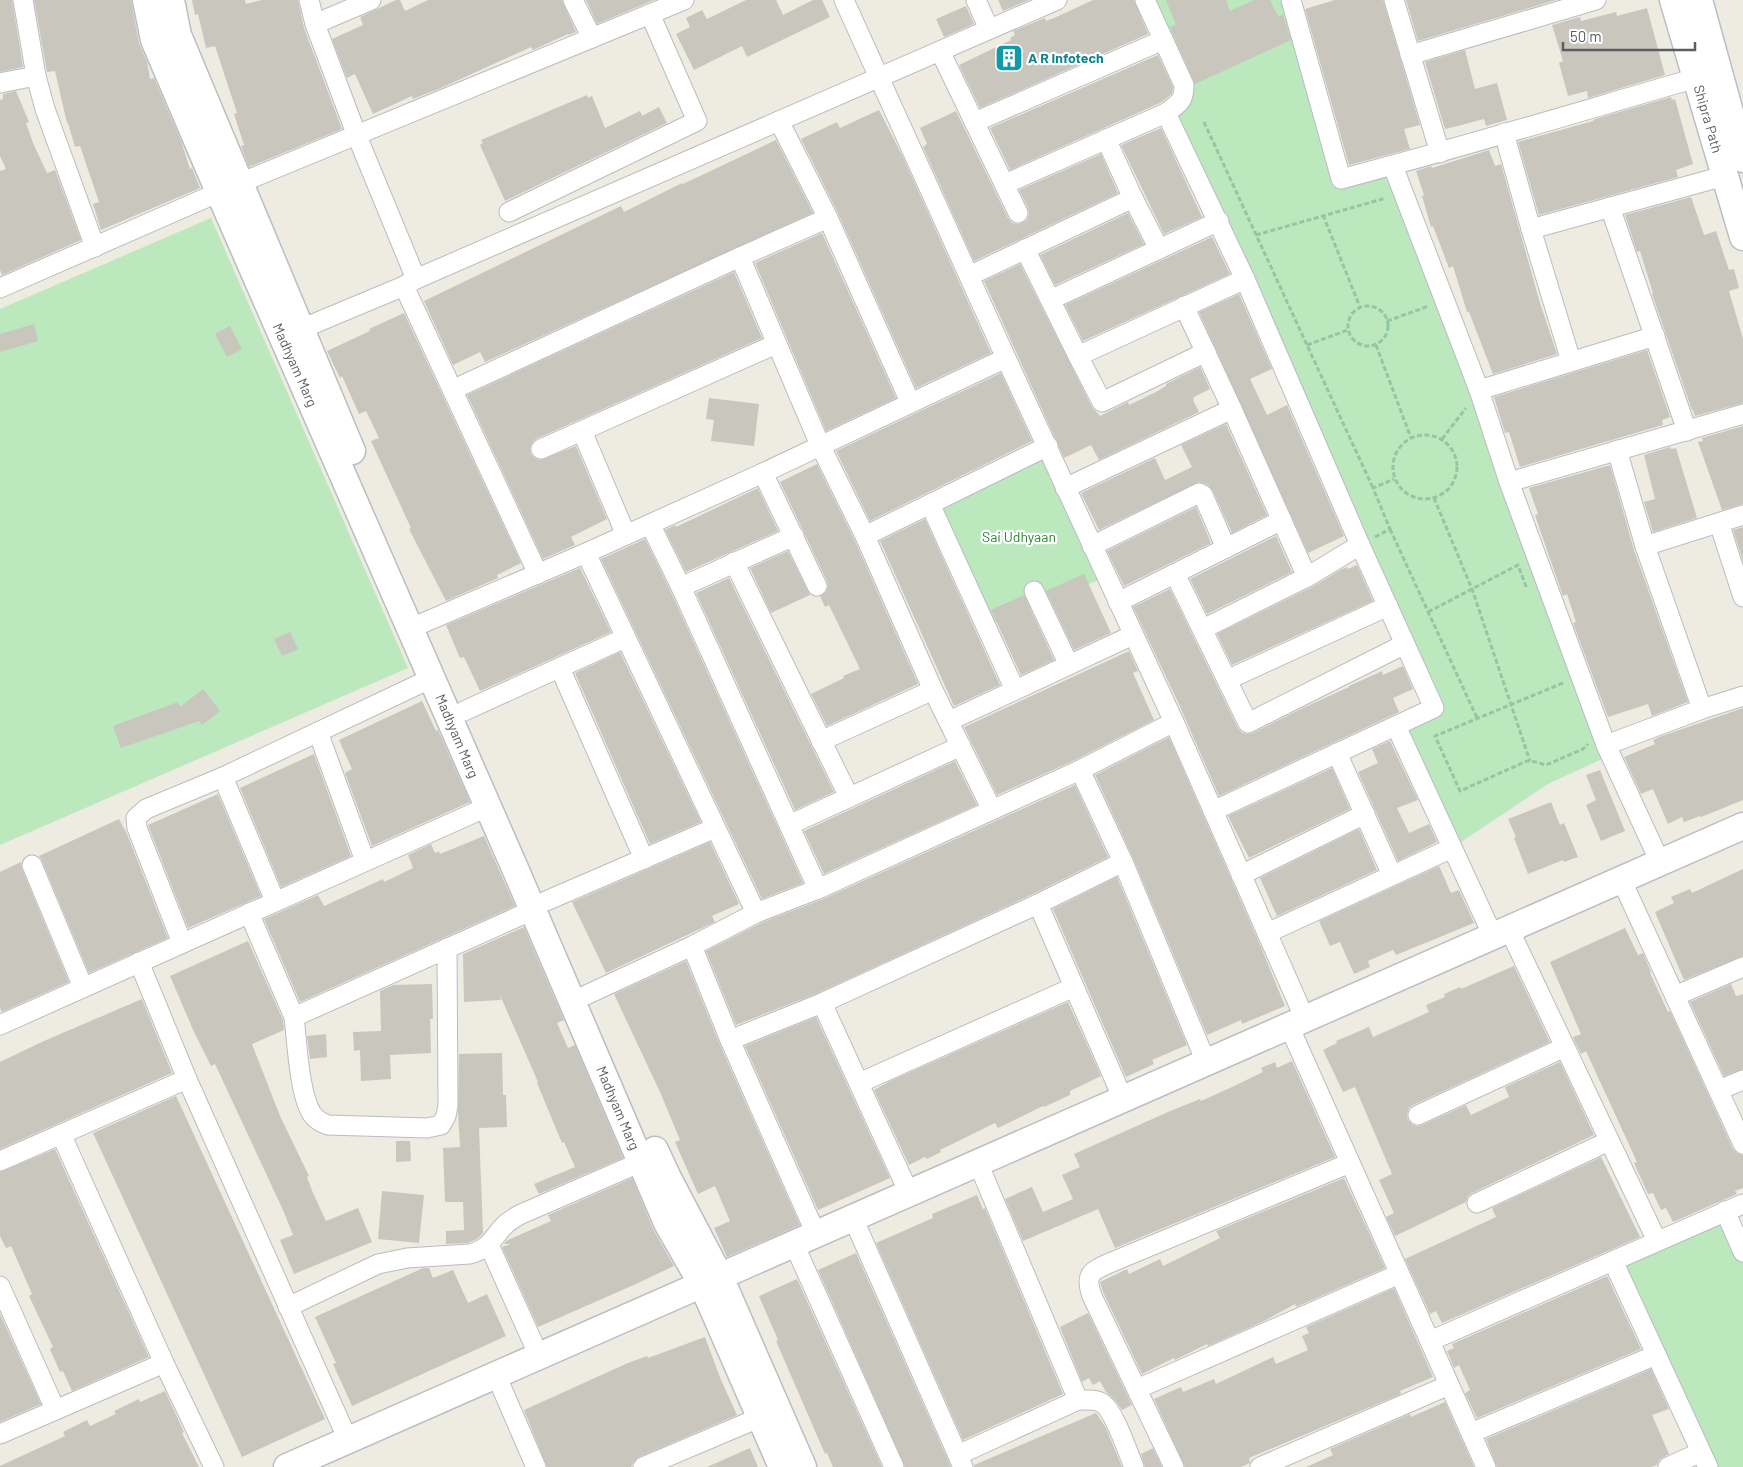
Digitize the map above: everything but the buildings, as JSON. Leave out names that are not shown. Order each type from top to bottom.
[{"type":"street","points":[[23,0],[36,76],[45,109],[95,247]]},
{"type":"street","name":"Madhyam Marg","points":[[146,0],[154,40],[302,329],[423,623],[464,711],[539,905],[667,1223],[711,1281],[803,1467]]},
{"type":"street","name":"Madhyam Marg","points":[[171,0],[178,35],[230,188],[432,678],[487,806],[586,995],[668,1178],[711,1281],[761,1418],[782,1467]]},
{"type":"street","points":[[309,0],[315,24],[452,390],[538,574]]},
{"type":"street","points":[[315,24],[371,0]]},
{"type":"street","points":[[573,0],[592,38]]},
{"type":"street","points":[[0,288],[230,188],[684,0]]},
{"type":"street","points":[[844,0],[1006,358],[1048,446],[1065,488],[1174,722],[1267,933],[1297,1022],[1350,1163],[1486,1467]]},
{"type":"street","points":[[976,0],[989,29]]},
{"type":"street","points":[[302,329],[1056,0]]},
{"type":"street","points":[[1005,184],[1166,113],[1184,97],[1184,85],[1145,0]]},
{"type":"street","points":[[1292,0],[1341,179],[1440,153],[1504,132],[1696,78]]},
{"type":"street","points":[[1394,0],[1440,153]]},
{"type":"street","points":[[1410,55],[1566,4],[1596,0]]},
{"type":"street","name":"Shipra Path","points":[[1673,0],[1696,78],[1734,167]]},
{"type":"street","name":"Shipra Path","points":[[1698,0],[1734,167],[1743,237]]},
{"type":"street","points":[[509,212],[697,120],[650,14]]},
{"type":"street","points":[[975,122],[1163,40]]},
{"type":"street","points":[[940,51],[1018,212]]},
{"type":"street","points":[[0,83],[36,76]]},
{"type":"street","points":[[1166,113],[1219,221],[1360,545],[1434,708],[1213,811]]},
{"type":"street","points":[[779,121],[828,218],[910,402]]},
{"type":"street","points":[[1504,132],[1571,361]]},
{"type":"street","points":[[1106,139],[1159,249]]},
{"type":"street","points":[[1392,166],[1479,390],[1597,744],[1660,862]]},
{"type":"street","points":[[1531,229],[1610,207],[1734,167]]},
{"type":"street","points":[[969,276],[1133,198]]},
{"type":"street","points":[[1610,207],[1687,431]]},
{"type":"street","points":[[452,390],[828,218]]},
{"type":"street","points":[[1050,300],[1219,221]]},
{"type":"street","points":[[1025,249],[1102,402],[1206,352]]},
{"type":"street","points":[[740,257],[820,445],[865,536],[934,690],[992,810]]},
{"type":"street","points":[[1078,356],[1245,279]]},
{"type":"street","points":[[1184,306],[1307,577]]},
{"type":"street","points":[[1479,390],[1655,336]]},
{"type":"street","points":[[541,449],[776,344]]},
{"type":"street","points":[[423,623],[586,553],[763,473],[1006,358]]},
{"type":"street","points":[[1065,488],[1232,409]]},
{"type":"street","points":[[1509,482],[1743,414]]},
{"type":"street","points":[[582,431],[626,535]]},
{"type":"street","points":[[865,536],[1048,446]]},
{"type":"street","points":[[1617,450],[1645,546],[1702,709]]},
{"type":"street","points":[[763,473],[817,586]]},
{"type":"street","points":[[1092,546],[1199,493],[1202,495],[1226,548]]},
{"type":"street","points":[[930,504],[1015,690]]},
{"type":"street","points":[[1645,546],[1743,515]]},
{"type":"street","points":[[1118,602],[1282,520]]},
{"type":"street","points":[[1719,523],[1743,597]]},
{"type":"street","points":[[650,524],[681,587],[818,889]]},
{"type":"street","points":[[681,587],[794,536]]},
{"type":"street","points":[[1203,629],[1307,577],[1360,545]]},
{"type":"street","points":[[586,553],[756,914]]},
{"type":"street","points":[[734,562],[849,797]]},
{"type":"street","points":[[1176,574],[1248,723],[1405,644]]},
{"type":"street","points":[[1034,590],[1069,665]]},
{"type":"street","points":[[1227,680],[1388,606]]},
{"type":"street","points":[[949,721],[1133,634]]},
{"type":"street","points":[[464,711],[625,638]]},
{"type":"street","points":[[560,668],[644,859]]},
{"type":"street","points":[[182,943],[137,828],[136,818],[146,809],[223,777],[432,678]]},
{"type":"street","points":[[821,741],[934,690]]},
{"type":"street","points":[[1597,744],[1743,696]]},
{"type":"street","points":[[586,995],[756,914],[818,889],[1080,770],[1174,722]]},
{"type":"street","points":[[1396,726],[1452,848],[1565,1047],[1657,1241]]},
{"type":"street","points":[[318,732],[365,861]]},
{"type":"street","points":[[789,825],[961,746]]},
{"type":"street","points":[[1337,753],[1392,874]]},
{"type":"street","points":[[1080,770],[1123,862],[1206,1062]]},
{"type":"street","points":[[223,777],[275,901]]},
{"type":"street","points":[[0,1025],[487,806]]},
{"type":"street","points":[[1241,874],[1366,814]]},
{"type":"street","points":[[287,1467],[1743,826]]},
{"type":"street","points":[[294,1017],[539,905],[715,828]]},
{"type":"street","points":[[1267,933],[1452,848]]},
{"type":"street","points":[[730,1040],[822,1003],[1038,904],[1123,862]]},
{"type":"street","points":[[32,865],[83,987]]},
{"type":"street","points":[[1621,880],[1743,1144]]},
{"type":"street","points":[[1038,904],[1123,1099]]},
{"type":"street","points":[[249,913],[294,1017],[300,1067],[306,1097],[312,1114],[319,1122],[328,1125],[427,1128],[441,1125],[446,1116],[448,1104],[447,948]]},
{"type":"street","points":[[692,946],[894,1467]]},
{"type":"street","points":[[139,962],[187,1079],[348,1440]]},
{"type":"street","points":[[1675,996],[1743,966]]},
{"type":"street","points":[[859,1083],[1074,987]]},
{"type":"street","points":[[822,1003],[909,1193]]},
{"type":"street","points":[[1418,1115],[1565,1047]]},
{"type":"street","points":[[0,1161],[187,1079]]},
{"type":"street","points":[[1719,1090],[1743,1080]]},
{"type":"street","points":[[61,1134],[164,1363],[214,1467]]},
{"type":"street","points":[[1477,1203],[1609,1141]]},
{"type":"street","points":[[288,1307],[378,1264],[407,1258],[470,1254],[481,1251],[489,1245],[505,1224],[519,1215],[641,1162]]},
{"type":"street","points":[[978,1163],[1078,1400]]},
{"type":"street","points":[[1174,1467],[1092,1296],[1088,1284],[1089,1276],[1093,1271],[1112,1262],[1350,1163]]},
{"type":"street","points":[[1430,1341],[1743,1204]]},
{"type":"street","points":[[1726,1211],[1743,1252]]},
{"type":"street","points":[[853,1218],[961,1461],[1078,1400],[1102,1402],[1110,1410],[1134,1467]]},
{"type":"street","points":[[489,1245],[539,1356]]},
{"type":"street","points":[[1613,1261],[1704,1460],[1668,1467]]},
{"type":"street","points":[[1137,1389],[1399,1274]]},
{"type":"street","points":[[0,1286],[55,1409]]},
{"type":"street","points":[[1471,1433],[1656,1355]]},
{"type":"street","points":[[0,1434],[164,1363]]},
{"type":"street","points":[[496,1375],[536,1467]]},
{"type":"street","points":[[1260,1467],[1449,1385]]},
{"type":"street","points":[[643,1467],[761,1418]]},
{"type":"path","points":[[1204,122],[1477,718]]},
{"type":"path","points":[[1256,234],[1393,196]]},
{"type":"path","points":[[1323,216],[1360,308]]},
{"type":"path","points":[[1387,321],[1432,305]]},
{"type":"path","points":[[1374,307],[1380,310],[1387,321],[1386,335],[1382,341],[1370,346],[1353,341],[1347,325],[1351,314],[1360,308],[1374,307]]},
{"type":"path","points":[[1307,345],[1348,330]]},
{"type":"path","points":[[1376,345],[1411,438]]},
{"type":"path","points":[[1442,439],[1479,390]]},
{"type":"path","points":[[1426,434],[1442,439],[1454,451],[1458,466],[1456,478],[1446,492],[1427,500],[1405,494],[1400,489],[1392,471],[1395,454],[1401,445],[1411,438],[1426,434]]},
{"type":"path","points":[[1373,488],[1394,479]]},
{"type":"path","points":[[1434,498],[1472,589],[1530,761]]},
{"type":"path","points":[[1360,545],[1390,529]]},
{"type":"path","points":[[1428,612],[1518,565],[1528,592]]},
{"type":"path","points":[[1567,692],[1563,681],[1435,736],[1460,791],[1527,761],[1546,765],[1597,744]]},
{"type":"green space","points":[[1145,0],[1288,0],[1341,179],[1393,166],[1602,759],[1548,784],[1452,848],[1396,726],[1434,708],[1169,112],[1190,103]]},
{"type":"green space","points":[[211,218],[408,668],[0,845],[0,309]]},
{"type":"green space","name":"Sai Udhyaan","points":[[1048,446],[1106,577],[988,625],[933,502]]},
{"type":"green space","points":[[1725,1211],[1743,1253],[1743,1467],[1708,1467],[1613,1261]]},
{"type":"place","name":"A R Infotech","points":[[1009,58]]}]
